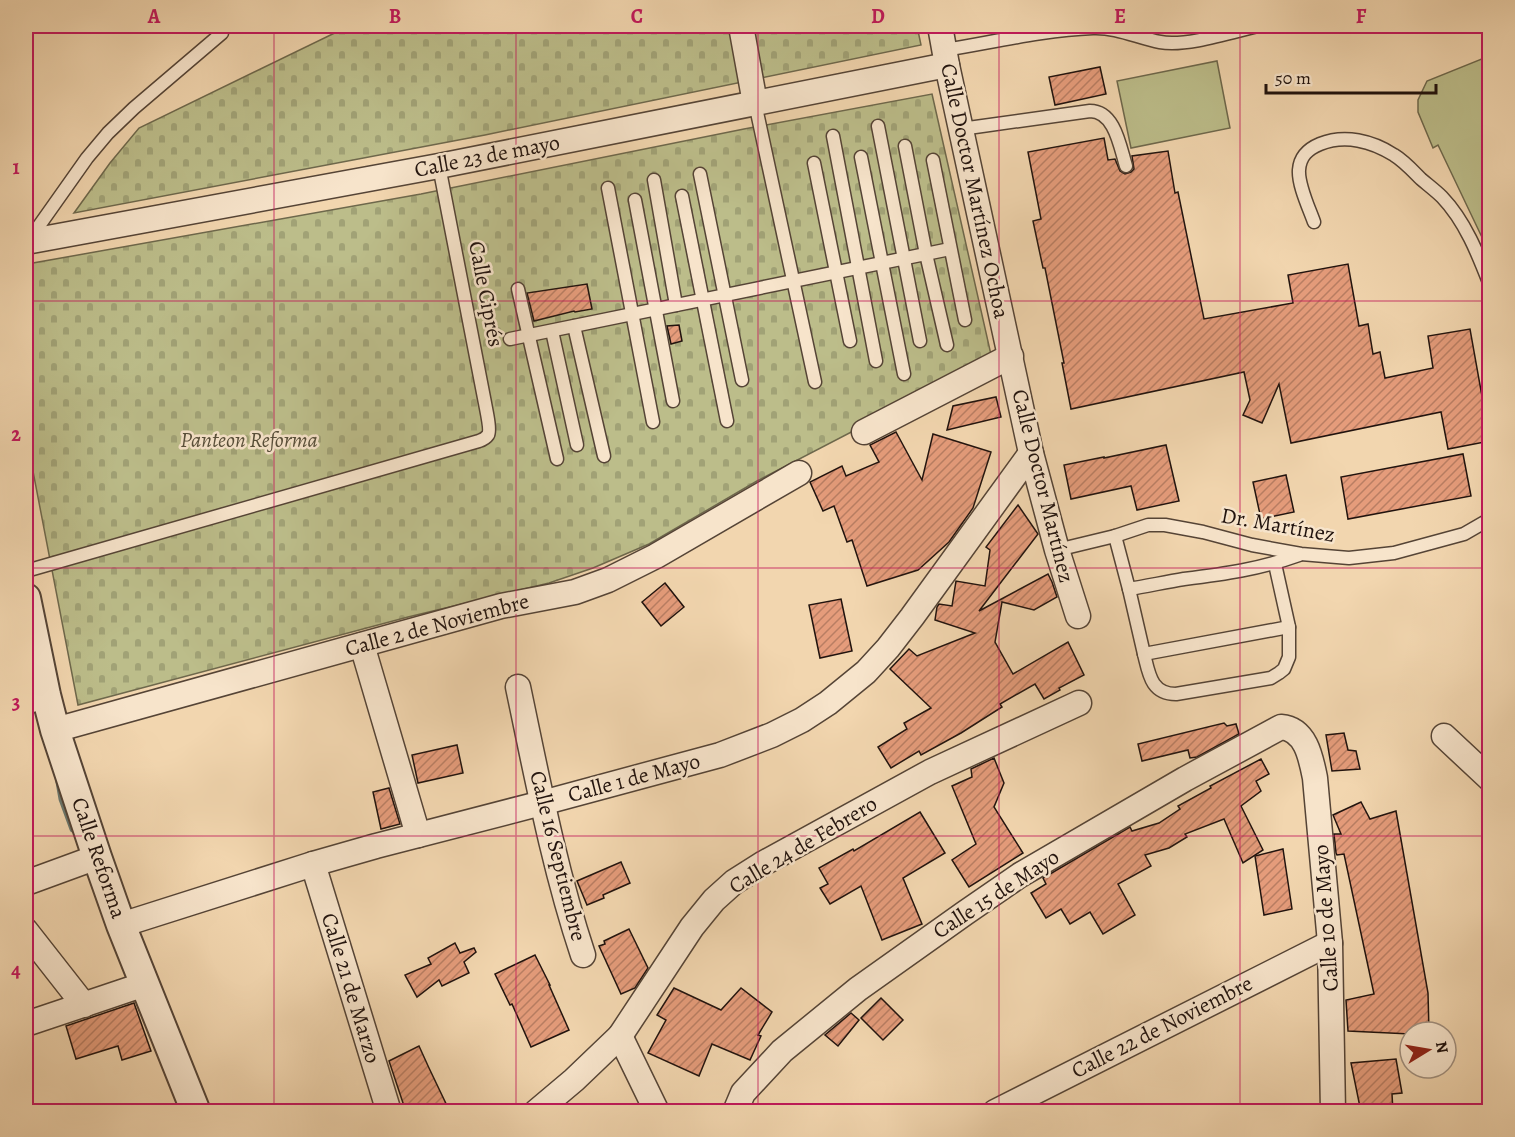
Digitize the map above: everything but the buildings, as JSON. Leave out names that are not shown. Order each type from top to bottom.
[{"type":"street","points":[[741,26],[755,103]]},
{"type":"street","name":"Calle Doctor Martínez Ochoa","points":[[940,26],[1011,356]]},
{"type":"street","name":"Calle 23 de mayo","points":[[27,242],[439,166],[755,103],[946,58]]},
{"type":"street","points":[[864,432],[1011,356]]},
{"type":"street","name":"Calle Doctor Martínez","points":[[1011,356],[1031,453],[1057,550],[1078,616]]},
{"type":"street","name":"Calle 1 de Mayo","points":[[121,925],[313,864],[720,755],[772,735],[802,720],[828,703],[866,672],[888,648],[1031,453]]},
{"type":"street","name":"Calle 2 de Noviembre","points":[[55,730],[501,606],[575,592],[608,580],[656,556],[799,473]]},
{"type":"street","name":"Calle Reforma","points":[[26,597],[36,699],[55,730],[121,925],[196,1112]]},
{"type":"street","points":[[362,645],[418,835]]},
{"type":"street","name":"Calle 16 Septiembre","points":[[518,687],[542,803],[583,955]]},
{"type":"street","name":"Calle 24 de Febrero","points":[[536,1112],[620,1036],[692,927],[714,900],[734,882],[764,863],[930,772],[1079,703]]},
{"type":"street","name":"Calle 15 de Mayo","points":[[735,1112],[743,1094],[756,1079],[782,1051],[808,1029],[858,989],[1020,875],[1174,785],[1275,730],[1286,728],[1293,731]]},
{"type":"street","name":"Calle 10 de Mayo","points":[[1293,731],[1304,741],[1315,778],[1330,944],[1333,1112]]},
{"type":"street","points":[[1444,736],[1490,779]]},
{"type":"street","points":[[26,884],[97,857]]},
{"type":"street","name":"Calle 21 de Marzo","points":[[313,864],[389,1112]]},
{"type":"street","points":[[26,931],[84,1005]]},
{"type":"street","name":"Calle 22 de Noviembre","points":[[994,1112],[1330,944]]},
{"type":"street","points":[[26,1024],[145,984]]},
{"type":"street","points":[[620,1036],[657,1112]]},
{"type":"lane","points":[[946,58],[1049,32],[1096,27],[1175,44],[1258,26]]},
{"type":"lane","points":[[27,242],[87,158],[108,133],[222,33]]},
{"type":"lane","points":[[755,103],[815,382]]},
{"type":"lane","points":[[961,129],[1090,111],[1099,112],[1112,125],[1126,166]]},
{"type":"lane","points":[[878,126],[920,341]]},
{"type":"lane","points":[[833,136],[876,361]]},
{"type":"lane","points":[[1314,222],[1299,178],[1302,157],[1312,147],[1329,140],[1344,138],[1368,143],[1395,155],[1442,198],[1478,254],[1490,285]]},
{"type":"lane","points":[[905,146],[947,345]]},
{"type":"lane","points":[[861,157],[904,374]]},
{"type":"lane","points":[[933,160],[965,320]]},
{"type":"lane","points":[[814,163],[850,341]]},
{"type":"lane","name":"Calle Ciprés","points":[[26,571],[479,441],[489,434],[439,166]]},
{"type":"lane","points":[[700,174],[742,380]]},
{"type":"lane","points":[[654,180],[676,305]]},
{"type":"lane","points":[[608,188],[653,422]]},
{"type":"lane","points":[[682,196],[727,421]]},
{"type":"lane","points":[[635,200],[673,401]]},
{"type":"lane","points":[[510,339],[950,249]]},
{"type":"lane","points":[[518,289],[557,459]]},
{"type":"lane","points":[[574,326],[604,456]]},
{"type":"lane","points":[[552,331],[577,445]]},
{"type":"lane","name":"Dr. Martínez","points":[[1057,550],[1115,536],[1148,525],[1165,525],[1301,554],[1349,558],[1394,553],[1464,534],[1490,519]]},
{"type":"lane","points":[[1115,536],[1153,683],[1162,692],[1169,694],[1270,678],[1284,669],[1289,657],[1289,627],[1275,564]]},
{"type":"lane","points":[[1129,589],[1227,574],[1275,564],[1301,554]]},
{"type":"lane","points":[[1144,654],[1289,627]]},
{"type":"green space","points":[[349,26],[917,26],[921,45],[485,135],[74,213],[139,128]]},
{"type":"green space","points":[[1489,56],[1489,252],[1438,145],[1433,148],[1418,112],[1418,100],[1427,81]]},
{"type":"green space","points":[[1217,61],[1230,128],[1131,148],[1117,81]]},
{"type":"green space","name":"Panteon Reforma","points":[[932,94],[992,359],[757,481],[649,544],[593,568],[549,583],[408,617],[78,705],[26,435],[26,273],[33,263],[421,194]]},
{"type":"waterway","points":[[59,782],[62,799],[73,829]]}]
